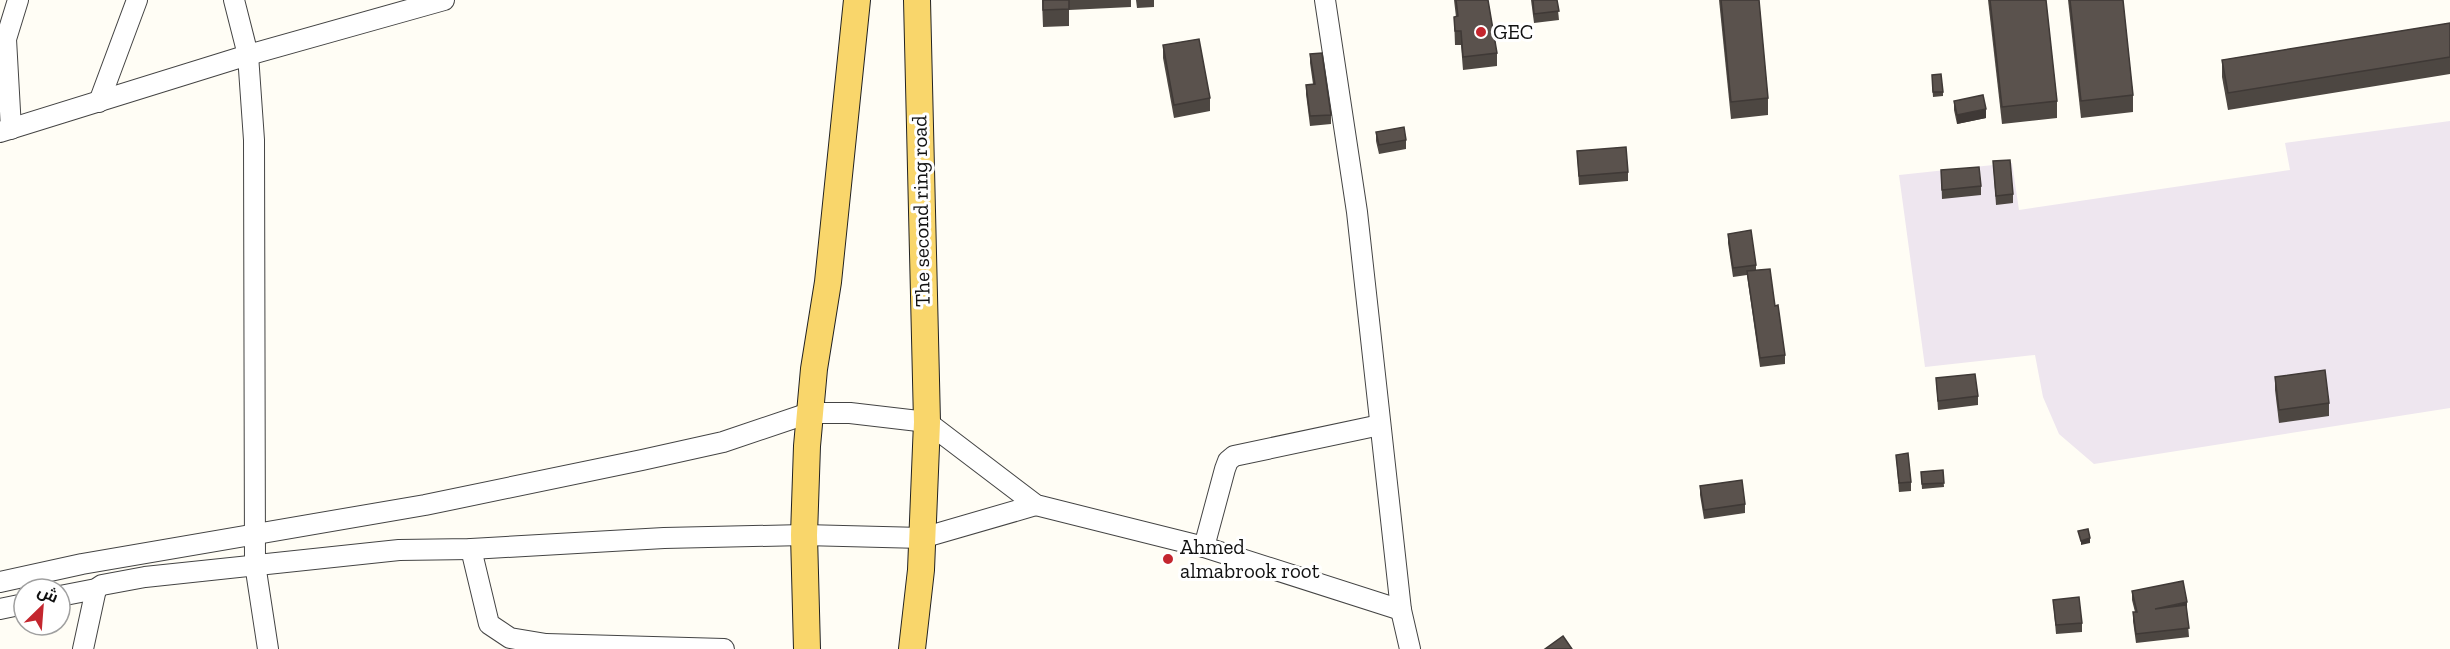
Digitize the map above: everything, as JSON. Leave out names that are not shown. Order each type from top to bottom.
[{"type":"main road","points":[[807,649],[804,535],[809,413],[828,282],[856,0]]},
{"type":"main road","name":"The second ring road","points":[[917,0],[927,422],[922,538]]},
{"type":"main road","points":[[912,649],[921,570],[922,538]]},
{"type":"street","points":[[18,0],[6,39],[5,130],[248,55],[444,0]]},
{"type":"street","points":[[99,102],[137,0]]},
{"type":"street","points":[[234,0],[248,55],[254,140],[255,564],[268,649]]},
{"type":"street","points":[[1325,0],[1357,212],[1401,610],[1410,649]]},
{"type":"street","points":[[0,582],[82,564],[256,536],[425,505],[723,442],[809,413],[873,414],[927,422],[1036,505],[1204,547],[1401,610]]},
{"type":"street","points":[[1204,547],[1225,469],[1228,461],[1234,456],[1380,425]]},
{"type":"street","points":[[72,594],[145,577],[399,550],[471,549],[664,538],[804,535],[922,538],[1036,505]]},
{"type":"street","points":[[471,549],[489,624],[510,638],[546,644],[724,649]]},
{"type":"street","points":[[83,649],[96,589]]},
{"type":"shaded area","points":[[2450,121],[2450,408],[2094,464],[2059,434],[2043,397],[2035,355],[1925,367],[1899,175],[2012,163],[2019,210],[2290,170],[2285,143]]},
{"type":"building","points":[[1043,0],[1069,0],[1069,9],[1043,10]]},
{"type":"building","points":[[1456,0],[1488,0],[1497,53],[1463,57],[1461,31],[1455,31],[1454,17],[1458,16]]},
{"type":"building","points":[[1533,0],[1557,0],[1559,11],[1534,14]]},
{"type":"building","points":[[1721,0],[1759,0],[1768,98],[1731,102]]},
{"type":"building","points":[[1990,0],[2046,0],[2057,101],[2002,107]]},
{"type":"building","points":[[2070,0],[2123,0],[2133,95],[2081,101]]},
{"type":"building","points":[[2450,23],[2450,57],[2228,93],[2222,60]]},
{"type":"building","points":[[1199,39],[1210,98],[1174,105],[1163,45]]},
{"type":"building","points":[[1322,53],[1331,115],[1310,116],[1306,85],[1315,84],[1310,54]]},
{"type":"building","points":[[1941,74],[1943,92],[1933,92],[1932,75]]},
{"type":"building","points":[[1983,95],[1986,109],[1957,115],[1954,101]]},
{"type":"building","points":[[1404,127],[1406,140],[1379,145],[1376,132]]},
{"type":"building","points":[[1626,147],[1628,172],[1579,176],[1577,151]]},
{"type":"building","points":[[2010,160],[2013,194],[1996,196],[1993,161]]},
{"type":"building","points":[[1979,167],[1981,186],[1942,190],[1941,170]]},
{"type":"building","points":[[1751,230],[1756,265],[1733,268],[1728,234]]},
{"type":"building","points":[[1770,269],[1785,355],[1760,358],[1747,271]]},
{"type":"building","points":[[2325,370],[2329,403],[2279,410],[2275,377]]},
{"type":"building","points":[[1975,374],[1978,396],[1938,401],[1936,378]]},
{"type":"building","points":[[1908,453],[1911,482],[1899,483],[1896,455]]},
{"type":"building","points":[[1943,470],[1944,483],[1922,484],[1921,472]]},
{"type":"building","points":[[1742,480],[1745,504],[1704,510],[1700,486]]},
{"type":"building","points":[[2088,529],[2090,538],[2081,541],[2078,531]]},
{"type":"building","points":[[2183,581],[2187,602],[2155,609],[2186,605],[2189,628],[2136,634],[2133,612],[2137,612],[2132,591]]},
{"type":"building","points":[[2079,597],[2082,623],[2056,625],[2053,600]]},
{"type":"building","points":[[1563,636],[1572,649],[1545,649]]},
{"type":"place","name":"GEC","points":[[1481,32]]},
{"type":"place","name":"Ahmed almabrook root","points":[[1168,559]]}]
